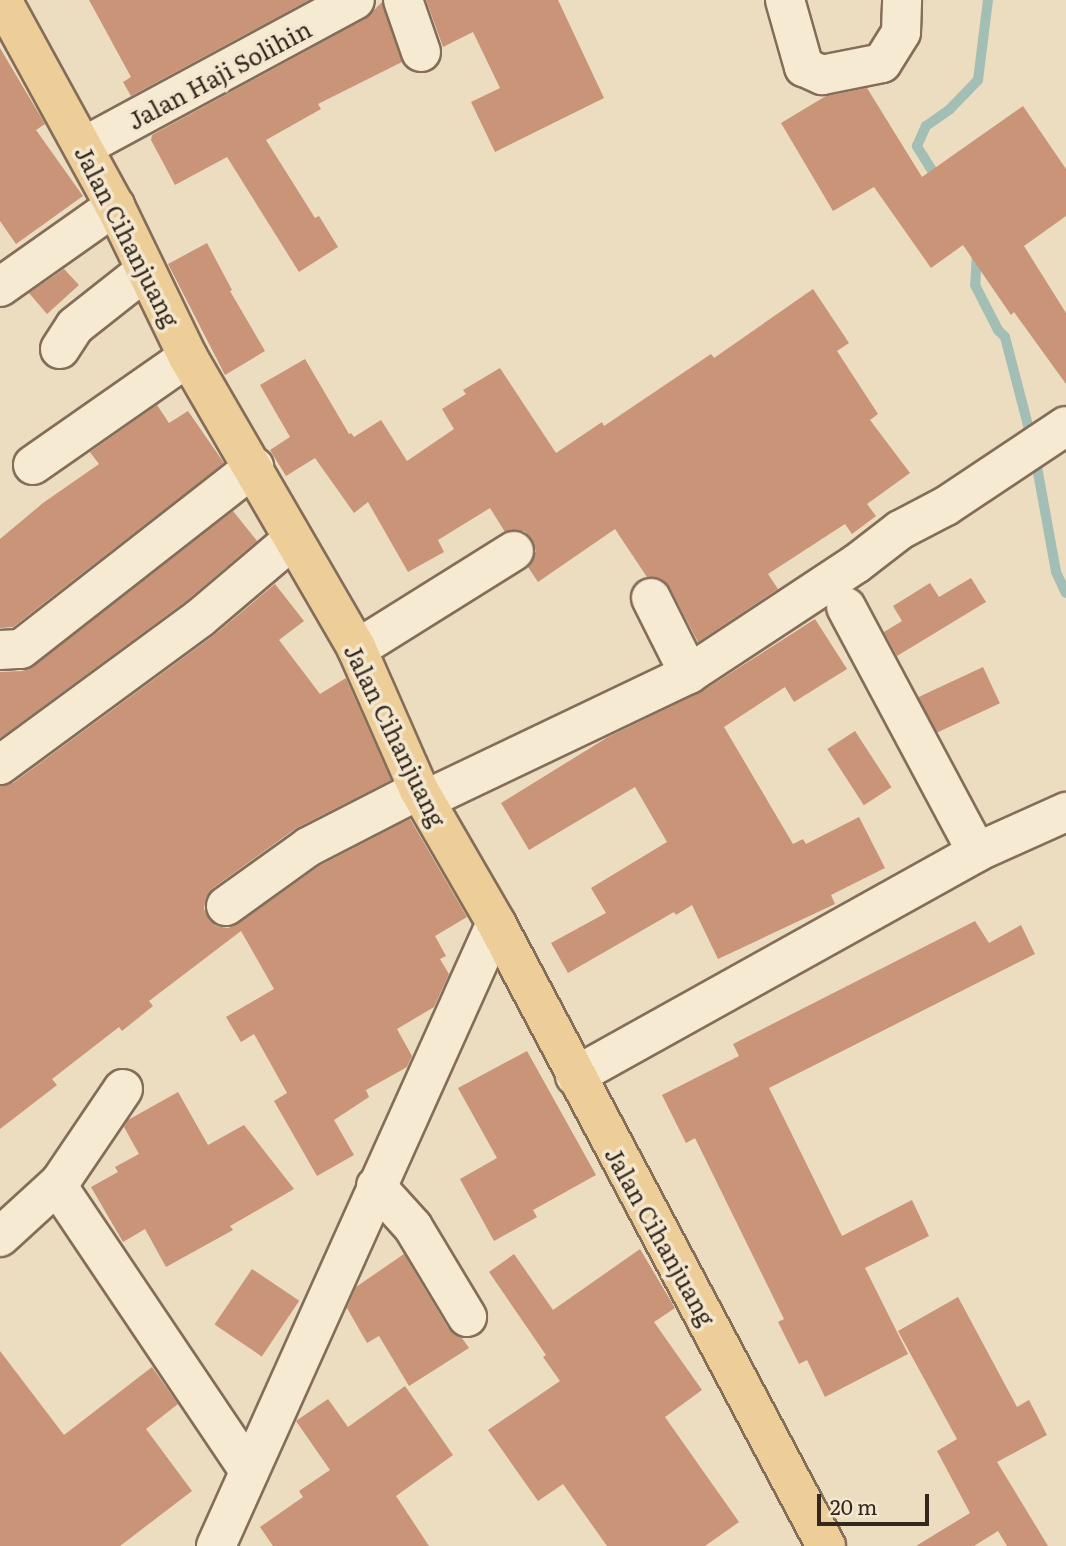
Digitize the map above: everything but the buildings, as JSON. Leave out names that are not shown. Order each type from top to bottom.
[{"type":"main road","name":"Jalan Cihanjuang","points":[[2,0],[115,206],[188,357],[254,467],[292,541],[356,649],[422,795],[496,923],[826,1546]]},
{"type":"street","name":"Jalan Haji Solihin","points":[[83,147],[355,0]]},
{"type":"street","points":[[402,0],[421,52]]},
{"type":"street","points":[[785,0],[804,66],[822,75],[882,63],[901,32],[902,0]]},
{"type":"street","points":[[0,287],[115,206]]},
{"type":"street","points":[[60,349],[75,326],[146,270]]},
{"type":"street","points":[[33,465],[188,357]]},
{"type":"street","points":[[226,906],[308,847],[689,674],[856,564],[900,530],[946,506],[1066,426]]},
{"type":"street","points":[[0,650],[21,649],[254,467]]},
{"type":"street","points":[[0,765],[201,618],[292,541]]},
{"type":"street","points":[[356,649],[401,625],[514,551]]},
{"type":"street","points":[[650,598],[689,674]]},
{"type":"street","points":[[846,607],[977,852]]},
{"type":"street","points":[[575,1076],[977,852],[1066,812]]},
{"type":"street","points":[[216,1546],[496,923]]},
{"type":"street","points":[[0,1237],[60,1182],[123,1089]]},
{"type":"street","points":[[60,1182],[63,1194],[249,1471]]},
{"type":"street","points":[[376,1186],[413,1227],[467,1317]]},
{"type":"waterway","points":[[938,180],[917,146],[926,126],[950,109],[978,80],[988,0]]},
{"type":"waterway","points":[[977,252],[975,285],[998,330],[1005,337],[1032,441]]},
{"type":"waterway","points":[[1035,456],[1056,572],[1066,593]]}]
